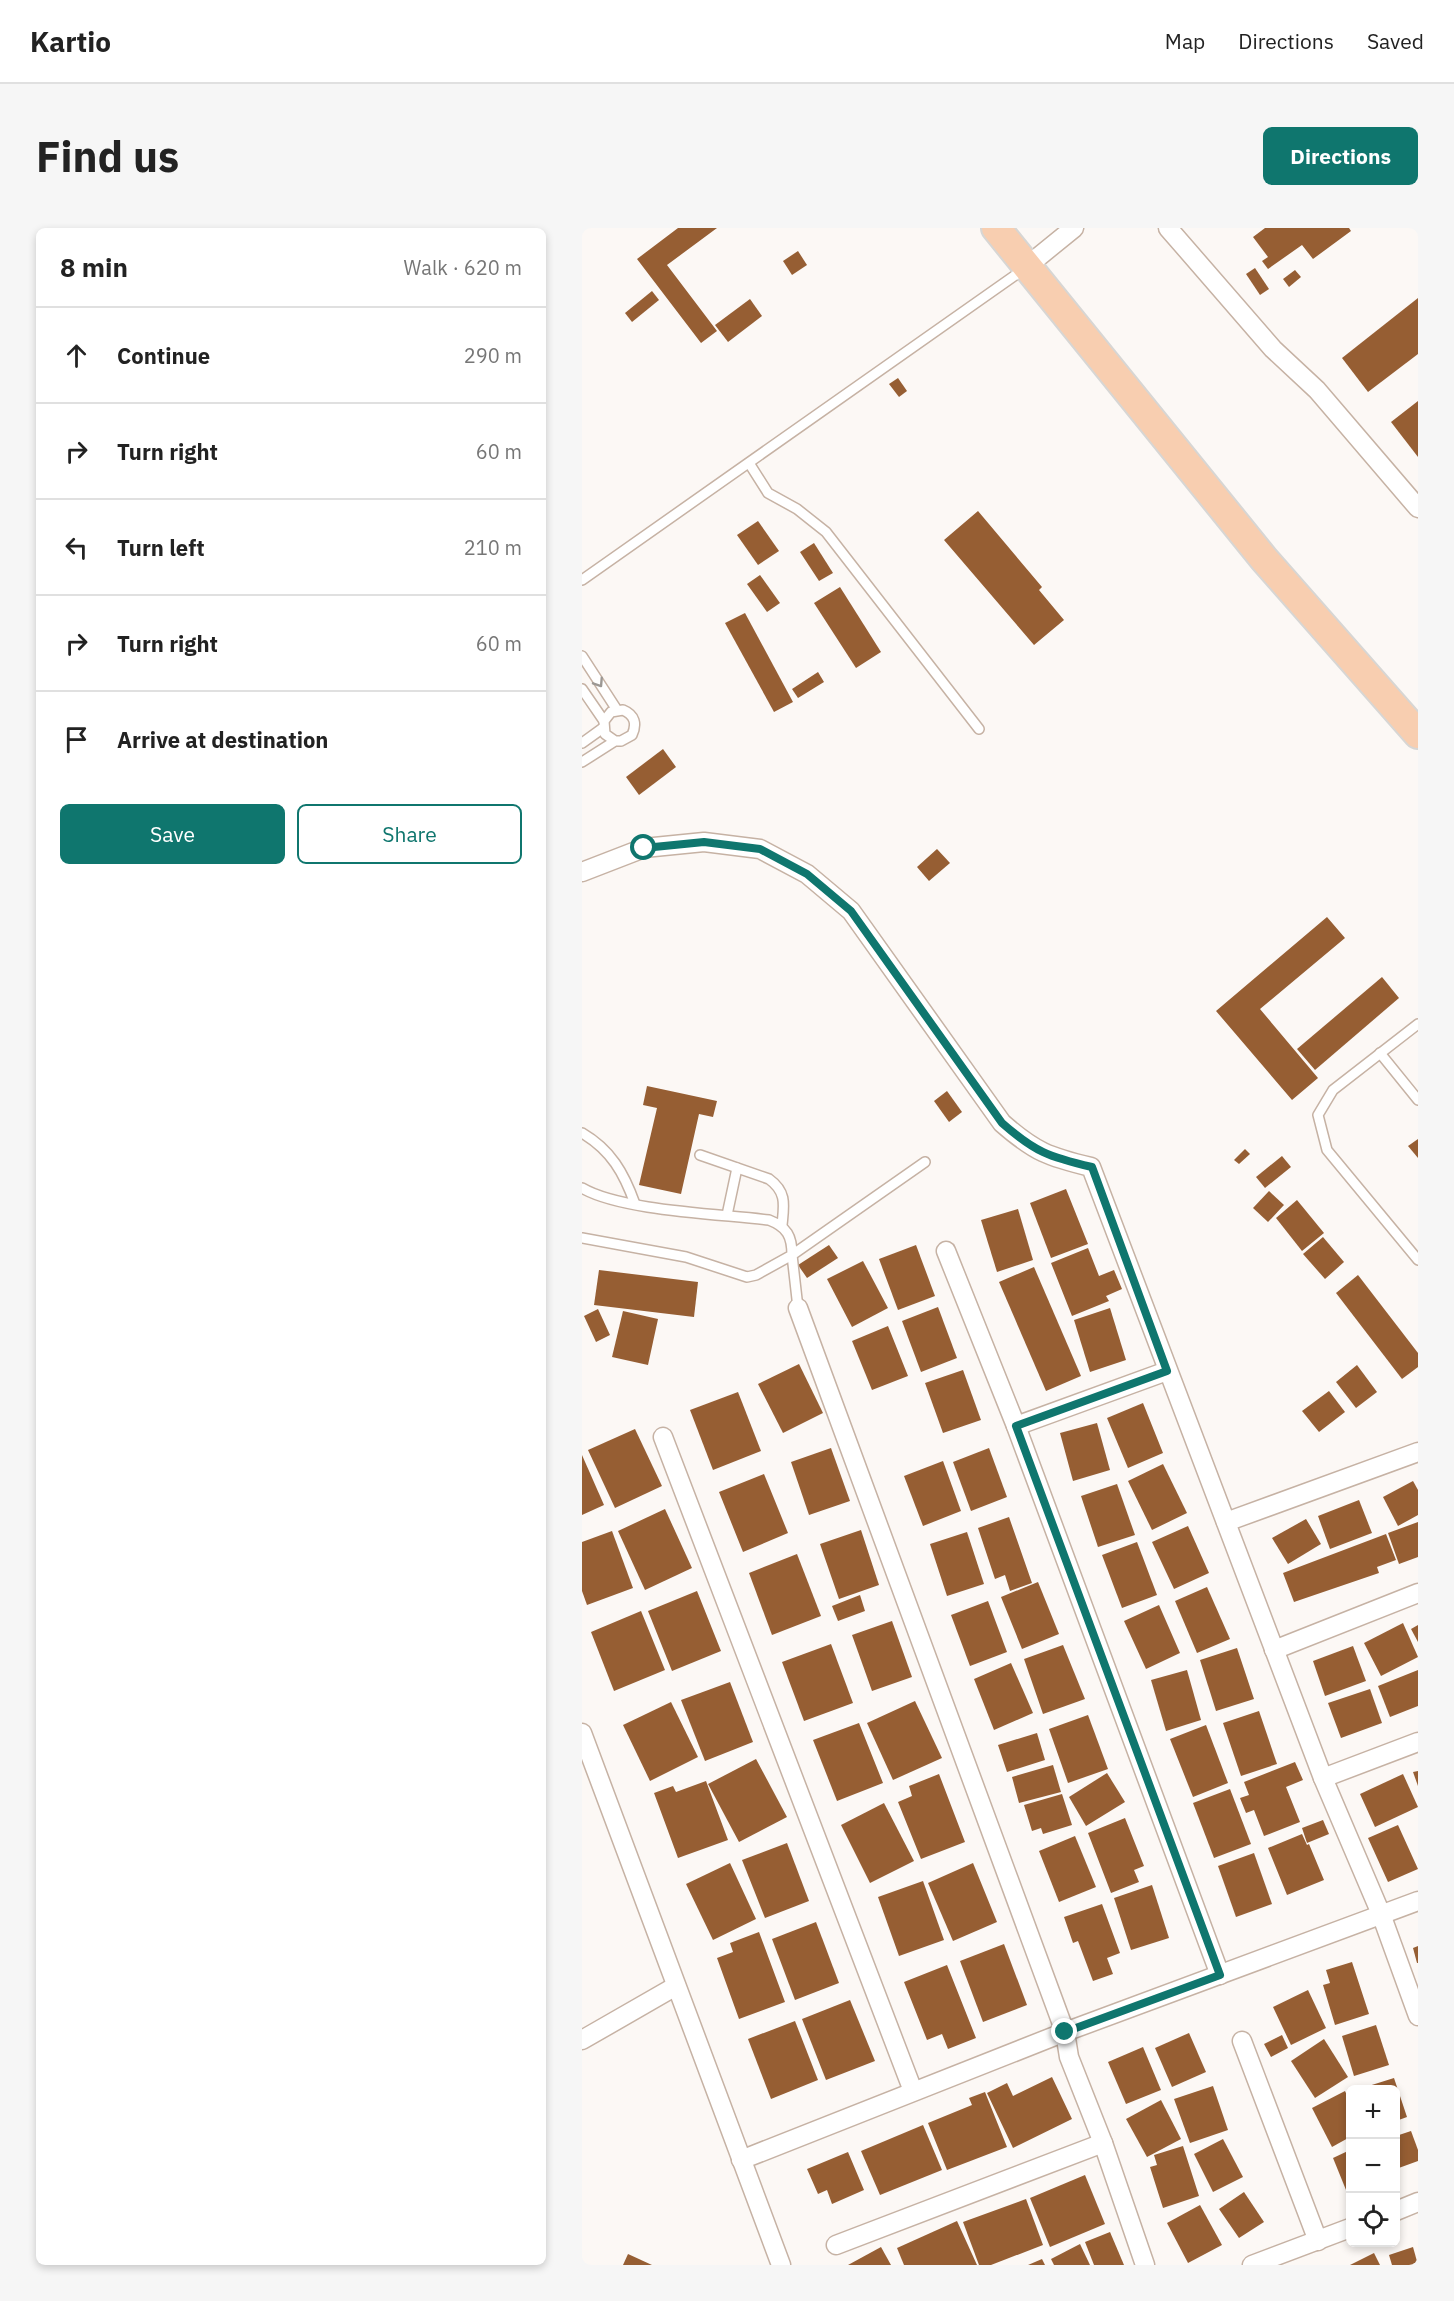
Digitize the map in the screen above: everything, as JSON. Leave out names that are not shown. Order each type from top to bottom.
[{"type":"main road","points":[[996,228],[1264,559],[1418,734]]},
{"type":"street","points":[[1026,267],[1074,228]]},
{"type":"street","points":[[1168,228],[1273,349],[1317,390],[1418,508]]},
{"type":"street","points":[[582,872],[644,848],[704,842],[760,849],[807,874],[851,911],[1002,1123],[1030,1147],[1060,1160],[1092,1167],[1167,1371],[1323,1778],[1381,1914],[1418,2016]]},
{"type":"street","points":[[946,1251],[1016,1426],[1220,1975]]},
{"type":"street","points":[[798,1308],[1065,2032],[1069,2057],[1103,2143],[1145,2265]]},
{"type":"street","points":[[1016,1426],[1167,1371]]},
{"type":"street","points":[[663,1437],[913,2091]]},
{"type":"street","points":[[1226,1522],[1418,1452]]},
{"type":"street","points":[[1274,1650],[1418,1593]]},
{"type":"street","points":[[582,1733],[781,2265]]},
{"type":"street","points":[[1323,1778],[1418,1742]]},
{"type":"street","points":[[741,2160],[1065,2032],[1418,1901]]},
{"type":"street","points":[[582,2040],[676,1986]]},
{"type":"street","points":[[1242,2040],[1318,2241]]},
{"type":"street","points":[[836,2245],[1103,2143]]},
{"type":"street","points":[[1400,2209],[1418,2202]]},
{"type":"street","points":[[1252,2265],[1346,2230]]},
{"type":"lane","points":[[582,580],[1026,267]]},
{"type":"lane","points":[[749,463],[768,493],[797,509],[826,532],[979,729]]},
{"type":"lane","points":[[582,656],[617,710]]},
{"type":"lane","points":[[582,689],[604,724],[605,734],[615,741]]},
{"type":"lane","points":[[582,743],[604,724],[611,712],[617,710],[629,712],[635,723],[632,735],[621,741],[615,741],[582,762]]},
{"type":"lane","points":[[1418,1024],[1333,1090],[1318,1115],[1327,1150],[1418,1260]]},
{"type":"lane","points":[[1380,1053],[1418,1100]]},
{"type":"lane","points":[[582,1133],[608,1152],[624,1174],[635,1204]]},
{"type":"lane","points":[[700,1155],[769,1179],[777,1184],[784,1200],[782,1225],[792,1242],[798,1308]]},
{"type":"lane","points":[[582,1238],[686,1257],[747,1277],[756,1275],[792,1255],[925,1162]]},
{"type":"lane","points":[[727,1215],[736,1168]]},
{"type":"lane","points":[[582,1188],[596,1196],[635,1204],[769,1220],[782,1225]]},
{"type":"building","points":[[678,228],[717,228],[667,265],[717,331],[701,343],[637,259]]},
{"type":"building","points":[[1265,228],[1349,228],[1351,231],[1313,259],[1302,245],[1268,269],[1262,261],[1268,257],[1253,237]]},
{"type":"building","points":[[798,251],[807,265],[792,275],[783,261]]},
{"type":"building","points":[[1255,268],[1269,289],[1260,295],[1246,274]]},
{"type":"building","points":[[1295,270],[1301,277],[1289,287],[1283,279]]},
{"type":"building","points":[[652,291],[659,300],[632,322],[625,313]]},
{"type":"building","points":[[1418,298],[1418,354],[1368,392],[1342,358]]},
{"type":"building","points":[[750,299],[762,316],[728,342],[715,325]]},
{"type":"building","points":[[898,378],[907,391],[899,397],[889,384]]},
{"type":"building","points":[[1418,401],[1418,457],[1391,422]]},
{"type":"building","points":[[978,511],[1042,587],[1039,590],[1064,620],[1034,645],[944,540]]},
{"type":"building","points":[[758,521],[779,551],[758,565],[737,535]]},
{"type":"building","points":[[814,543],[833,573],[819,581],[800,552]]},
{"type":"building","points":[[760,575],[780,603],[767,612],[747,584]]},
{"type":"building","points":[[840,587],[881,652],[856,668],[814,603]]},
{"type":"building","points":[[745,613],[793,702],[774,712],[725,623]]},
{"type":"building","points":[[818,672],[824,682],[798,698],[792,689]]},
{"type":"building","points":[[663,749],[676,767],[639,795],[626,777]]},
{"type":"building","points":[[937,849],[950,863],[929,881],[917,867]]},
{"type":"building","points":[[1327,917],[1345,938],[1260,1009],[1318,1078],[1292,1100],[1216,1011]]},
{"type":"building","points":[[1382,977],[1399,998],[1315,1070],[1297,1049]]},
{"type":"building","points":[[647,1086],[717,1101],[713,1117],[699,1114],[681,1194],[639,1185],[657,1108],[643,1105]]},
{"type":"building","points":[[947,1091],[962,1112],[949,1122],[934,1101]]},
{"type":"building","points":[[1418,1139],[1418,1158],[1408,1146]]},
{"type":"building","points":[[1245,1149],[1250,1154],[1239,1164],[1234,1160]]},
{"type":"building","points":[[1282,1156],[1291,1167],[1265,1188],[1256,1177]]},
{"type":"building","points":[[1066,1189],[1088,1244],[1051,1258],[1030,1203]]},
{"type":"building","points":[[1269,1191],[1284,1205],[1268,1222],[1253,1208]]},
{"type":"building","points":[[1297,1200],[1324,1233],[1302,1251],[1276,1218]]},
{"type":"building","points":[[1018,1209],[1033,1260],[997,1272],[981,1220]]},
{"type":"building","points":[[1323,1237],[1344,1262],[1325,1279],[1303,1254]]},
{"type":"building","points":[[829,1245],[838,1258],[807,1278],[798,1265]]},
{"type":"building","points":[[916,1245],[935,1296],[898,1310],[879,1259]]},
{"type":"building","points":[[1088,1248],[1099,1276],[1114,1270],[1122,1289],[1106,1296],[1109,1301],[1072,1316],[1051,1263]]},
{"type":"building","points":[[863,1261],[888,1308],[852,1327],[827,1279]]},
{"type":"building","points":[[1034,1267],[1081,1376],[1046,1391],[999,1282]]},
{"type":"building","points":[[599,1270],[698,1282],[694,1317],[594,1305]]},
{"type":"building","points":[[1358,1275],[1418,1353],[1418,1367],[1402,1379],[1336,1293]]},
{"type":"building","points":[[938,1307],[957,1358],[921,1372],[902,1321]]},
{"type":"building","points":[[1110,1308],[1126,1360],[1090,1372],[1074,1320]]},
{"type":"building","points":[[598,1309],[610,1335],[596,1342],[584,1316]]},
{"type":"building","points":[[623,1311],[658,1319],[648,1365],[612,1357]]},
{"type":"building","points":[[888,1326],[908,1376],[872,1390],[852,1341]]},
{"type":"building","points":[[799,1364],[823,1413],[783,1433],[758,1384]]},
{"type":"building","points":[[1357,1365],[1377,1392],[1356,1408],[1336,1382]]},
{"type":"building","points":[[963,1370],[981,1420],[943,1433],[925,1383]]},
{"type":"building","points":[[1329,1391],[1345,1412],[1319,1432],[1302,1411]]},
{"type":"building","points":[[738,1392],[761,1451],[713,1470],[690,1410]]},
{"type":"building","points":[[1143,1403],[1163,1453],[1128,1468],[1107,1418]]},
{"type":"building","points":[[1097,1423],[1110,1470],[1073,1481],[1060,1433]]},
{"type":"building","points":[[635,1429],[662,1486],[615,1508],[588,1450]]},
{"type":"building","points":[[831,1448],[850,1501],[809,1515],[791,1462]]},
{"type":"building","points":[[989,1448],[1007,1497],[971,1511],[953,1462]]},
{"type":"building","points":[[582,1455],[604,1505],[582,1515]]},
{"type":"building","points":[[943,1461],[961,1511],[923,1526],[904,1476]]},
{"type":"building","points":[[1163,1464],[1187,1513],[1152,1530],[1128,1481]]},
{"type":"building","points":[[764,1474],[788,1533],[743,1552],[719,1492]]},
{"type":"building","points":[[1413,1481],[1418,1490],[1418,1515],[1398,1526],[1383,1497]]},
{"type":"building","points":[[1117,1484],[1135,1535],[1098,1547],[1081,1496]]},
{"type":"building","points":[[1359,1500],[1372,1533],[1330,1549],[1318,1516]]},
{"type":"building","points":[[665,1509],[692,1568],[645,1590],[618,1531]]},
{"type":"building","points":[[1009,1517],[1032,1583],[1010,1591],[1005,1575],[995,1579],[978,1528]]},
{"type":"building","points":[[1306,1519],[1321,1544],[1288,1564],[1272,1538]]},
{"type":"building","points":[[1418,1522],[1418,1557],[1399,1564],[1388,1533]]},
{"type":"building","points":[[1188,1526],[1209,1573],[1174,1589],[1152,1542]]},
{"type":"building","points":[[861,1530],[879,1585],[839,1599],[820,1544]]},
{"type":"building","points":[[612,1531],[633,1588],[587,1605],[582,1591],[582,1542]]},
{"type":"building","points":[[967,1532],[984,1584],[947,1596],[930,1544]]},
{"type":"building","points":[[1386,1534],[1396,1560],[1377,1567],[1379,1573],[1294,1602],[1283,1573]]},
{"type":"building","points":[[1137,1542],[1157,1595],[1122,1608],[1102,1555]]},
{"type":"building","points":[[797,1554],[821,1616],[772,1635],[749,1573]]},
{"type":"building","points":[[1038,1582],[1059,1634],[1022,1649],[1001,1597]]},
{"type":"building","points":[[1207,1587],[1230,1639],[1197,1653],[1175,1601]]},
{"type":"building","points":[[697,1591],[721,1651],[672,1671],[648,1611]]},
{"type":"building","points":[[860,1595],[865,1611],[838,1621],[832,1606]]},
{"type":"building","points":[[988,1601],[1007,1652],[970,1666],[951,1615]]},
{"type":"building","points":[[1159,1605],[1180,1653],[1146,1669],[1124,1621]]},
{"type":"building","points":[[641,1611],[665,1670],[614,1691],[591,1632]]},
{"type":"building","points":[[892,1621],[912,1677],[872,1691],[852,1635]]},
{"type":"building","points":[[1403,1623],[1418,1657],[1381,1676],[1364,1643]]},
{"type":"building","points":[[1418,1625],[1418,1642],[1411,1629]]},
{"type":"building","points":[[831,1644],[853,1703],[804,1721],[782,1662]]},
{"type":"building","points":[[1063,1645],[1085,1699],[1043,1714],[1024,1659]]},
{"type":"building","points":[[1353,1646],[1366,1681],[1325,1696],[1313,1661]]},
{"type":"building","points":[[1237,1648],[1254,1699],[1216,1711],[1200,1660]]},
{"type":"building","points":[[1011,1663],[1033,1713],[994,1730],[974,1679]]},
{"type":"building","points":[[1187,1670],[1201,1720],[1166,1731],[1151,1680]]},
{"type":"building","points":[[1418,1670],[1418,1706],[1390,1717],[1378,1686]]},
{"type":"building","points":[[730,1682],[753,1742],[705,1761],[681,1700]]},
{"type":"building","points":[[1370,1689],[1382,1723],[1341,1738],[1328,1703]]},
{"type":"building","points":[[915,1701],[942,1758],[893,1780],[867,1723]]},
{"type":"building","points":[[671,1702],[698,1757],[650,1781],[623,1725]]},
{"type":"building","points":[[1259,1711],[1277,1764],[1241,1776],[1223,1723]]},
{"type":"building","points":[[1088,1715],[1108,1769],[1068,1783],[1049,1729]]},
{"type":"building","points":[[859,1723],[883,1783],[837,1801],[813,1740]]},
{"type":"building","points":[[1206,1725],[1228,1783],[1193,1797],[1170,1739]]},
{"type":"building","points":[[1037,1733],[1045,1760],[1007,1772],[998,1745]]},
{"type":"building","points":[[756,1759],[787,1817],[739,1842],[708,1784]]},
{"type":"building","points":[[1295,1762],[1303,1780],[1286,1787],[1300,1822],[1264,1836],[1254,1810],[1246,1813],[1240,1798],[1249,1795],[1244,1782]]},
{"type":"building","points":[[1053,1765],[1061,1792],[1019,1803],[1012,1777]]},
{"type":"building","points":[[1418,1771],[1418,1786],[1413,1772]]},
{"type":"building","points":[[1107,1773],[1125,1802],[1086,1826],[1069,1797]]},
{"type":"building","points":[[939,1774],[965,1842],[921,1859],[898,1802],[912,1796],[909,1786]]},
{"type":"building","points":[[1403,1774],[1418,1807],[1375,1827],[1360,1794]]},
{"type":"building","points":[[706,1781],[728,1840],[678,1858],[654,1793],[673,1786],[676,1792]]},
{"type":"building","points":[[1230,1789],[1251,1844],[1214,1858],[1193,1803]]},
{"type":"building","points":[[1062,1794],[1072,1825],[1043,1834],[1041,1828],[1032,1831],[1024,1805]]},
{"type":"building","points":[[884,1803],[914,1861],[870,1883],[841,1825]]},
{"type":"building","points":[[1125,1818],[1144,1866],[1134,1870],[1139,1882],[1111,1893],[1088,1833]]},
{"type":"building","points":[[1323,1820],[1329,1834],[1307,1843],[1302,1828]]},
{"type":"building","points":[[1398,1825],[1418,1869],[1388,1882],[1368,1838]]},
{"type":"building","points":[[1302,1834],[1307,1845],[1309,1844],[1324,1880],[1287,1895],[1268,1848]]},
{"type":"building","points":[[1075,1836],[1096,1887],[1059,1902],[1039,1851]]},
{"type":"building","points":[[787,1843],[809,1901],[765,1918],[742,1860]]},
{"type":"building","points":[[1254,1853],[1272,1904],[1236,1917],[1218,1866]]},
{"type":"building","points":[[730,1863],[756,1919],[713,1940],[686,1884]]},
{"type":"building","points":[[973,1863],[997,1922],[953,1941],[928,1883]]},
{"type":"building","points":[[923,1881],[944,1940],[899,1956],[878,1897]]},
{"type":"building","points":[[1152,1885],[1169,1938],[1131,1950],[1114,1898]]},
{"type":"building","points":[[1102,1904],[1120,1953],[1107,1958],[1113,1974],[1093,1981],[1078,1941],[1073,1943],[1064,1917]]},
{"type":"building","points":[[816,1922],[839,1983],[795,2000],[772,1939]]},
{"type":"building","points":[[759,1932],[785,2002],[739,2019],[717,1958],[733,1952],[730,1943]]},
{"type":"building","points":[[1004,1944],[1027,2005],[983,2022],[960,1961]]},
{"type":"building","points":[[1418,1946],[1418,1963],[1417,1963],[1413,1948]]},
{"type":"building","points":[[1352,1962],[1369,2014],[1335,2025],[1323,1985],[1330,1983],[1326,1970]]},
{"type":"building","points":[[947,1965],[976,2038],[948,2049],[942,2034],[927,2040],[904,1982]]},
{"type":"building","points":[[1308,1990],[1326,2028],[1291,2045],[1273,2007]]},
{"type":"building","points":[[850,2000],[875,2061],[826,2080],[802,2019]]},
{"type":"building","points":[[795,2021],[818,2080],[771,2099],[748,2039]]},
{"type":"building","points":[[1376,2025],[1389,2065],[1354,2076],[1342,2036]]},
{"type":"building","points":[[1189,2033],[1206,2072],[1172,2087],[1155,2048]]},
{"type":"building","points":[[1282,2035],[1288,2048],[1271,2057],[1264,2044]]},
{"type":"building","points":[[1324,2039],[1348,2077],[1315,2098],[1291,2061]]},
{"type":"building","points":[[1143,2047],[1161,2090],[1126,2104],[1108,2062]]},
{"type":"building","points":[[1052,2077],[1072,2119],[1013,2148],[987,2093],[1007,2083],[1013,2096]]},
{"type":"building","points":[[1394,2078],[1396,2085],[1372,2085]]},
{"type":"building","points":[[1213,2086],[1228,2130],[1190,2143],[1174,2099]]},
{"type":"building","points":[[1345,2091],[1346,2139],[1332,2147],[1312,2108]]},
{"type":"building","points":[[985,2092],[1007,2147],[947,2170],[928,2123],[972,2105],[969,2098]]},
{"type":"building","points":[[1400,2096],[1407,2117],[1400,2120]]},
{"type":"building","points":[[1161,2100],[1181,2139],[1147,2157],[1126,2119]]},
{"type":"building","points":[[923,2125],[942,2170],[880,2195],[861,2151]]},
{"type":"building","points":[[1411,2131],[1418,2150],[1418,2161],[1400,2168],[1400,2139],[1400,2135]]},
{"type":"building","points":[[1223,2139],[1243,2177],[1213,2192],[1194,2154]]},
{"type":"building","points":[[1183,2146],[1199,2196],[1163,2208],[1150,2167],[1157,2165],[1154,2155]]},
{"type":"building","points":[[848,2152],[864,2190],[832,2204],[827,2190],[818,2194],[807,2169]]},
{"type":"building","points":[[1346,2152],[1346,2190],[1333,2158]]},
{"type":"building","points":[[1085,2175],[1105,2224],[1050,2247],[1030,2198]]},
{"type":"building","points":[[1244,2192],[1264,2222],[1239,2238],[1219,2209]]},
{"type":"building","points":[[1026,2199],[1043,2245],[991,2265],[979,2265],[963,2222]]},
{"type":"building","points":[[1200,2205],[1222,2245],[1188,2263],[1167,2223]]},
{"type":"building","points":[[957,2221],[977,2265],[904,2265],[897,2248]]},
{"type":"building","points":[[1110,2232],[1124,2265],[1094,2265],[1085,2242]]},
{"type":"building","points":[[1080,2244],[1090,2265],[1054,2265],[1051,2259]]},
{"type":"building","points":[[881,2247],[891,2265],[848,2265]]},
{"type":"building","points":[[1413,2247],[1418,2265],[1392,2265],[1389,2255]]},
{"type":"building","points":[[1374,2253],[1380,2265],[1350,2265]]},
{"type":"building","points":[[628,2254],[652,2265],[623,2265]]},
{"type":"building","points":[[1042,2259],[1045,2265],[1028,2265]]},
{"type":"route","points":[[644,848],[704,842],[760,849],[807,874],[851,911],[1002,1123],[1030,1147],[1060,1160],[1092,1167],[1167,1371],[1016,1426],[1220,1975],[1065,2032]]}]
